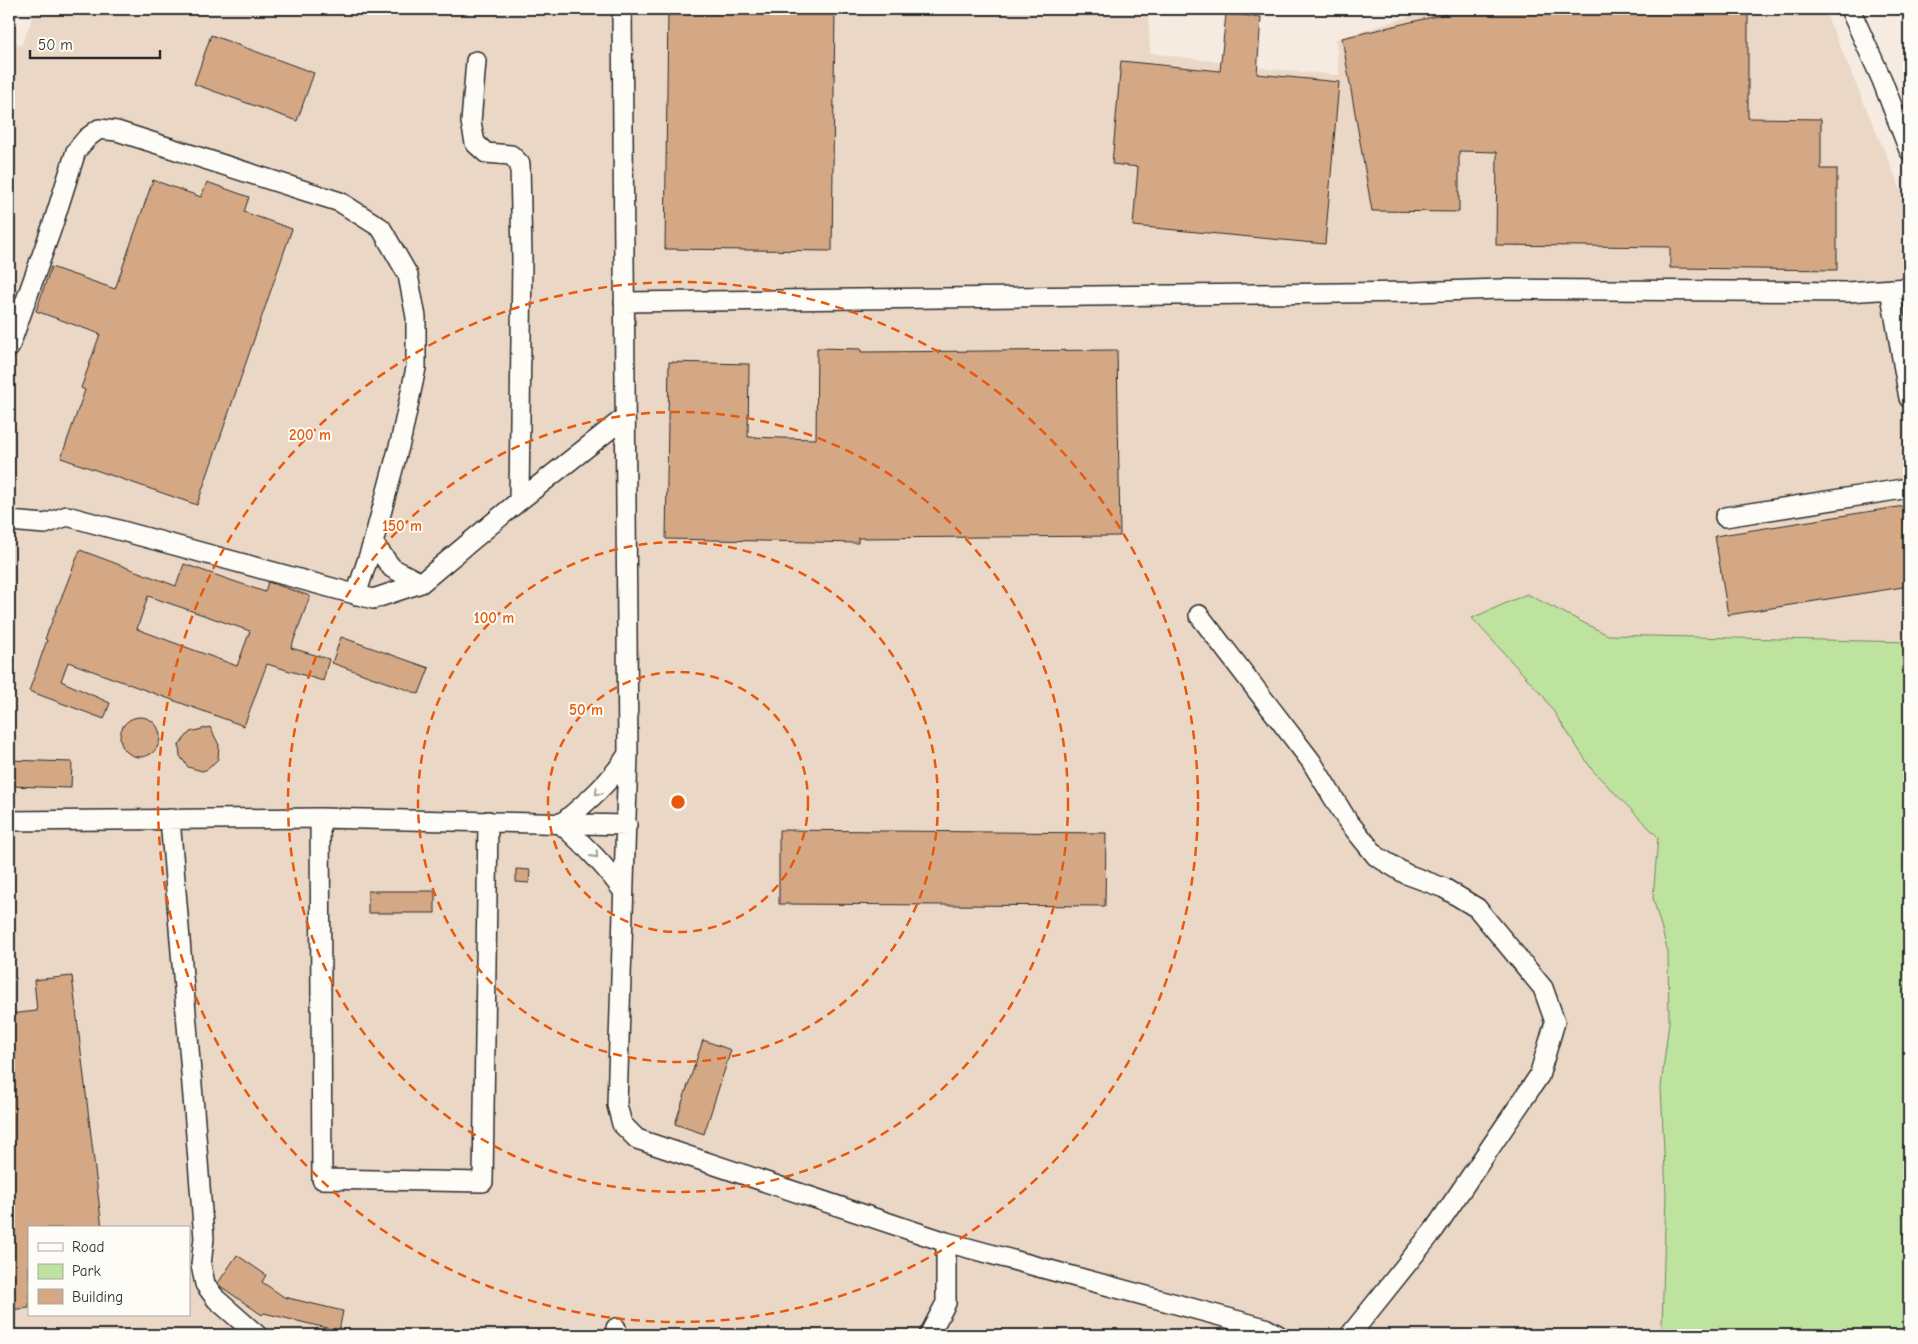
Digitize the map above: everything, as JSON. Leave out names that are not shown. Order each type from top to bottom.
[{"type":"street","points":[[622,9],[628,754],[617,1105],[622,1124],[638,1139],[946,1242],[1265,1328],[1278,1335]]},
{"type":"street","points":[[1850,9],[1882,80],[1909,150]]},
{"type":"street","points":[[476,61],[472,122],[475,143],[486,153],[512,155],[520,164],[522,258],[519,501]]},
{"type":"street","points":[[9,348],[52,227],[76,151],[87,138],[99,129],[118,131],[340,202],[381,228],[408,275],[416,317],[416,368],[401,439],[356,595]]},
{"type":"street","points":[[624,302],[1414,292],[1499,289],[1847,292],[1909,288]]},
{"type":"street","points":[[1890,289],[1909,398]]},
{"type":"street","points":[[9,521],[45,524],[67,516],[374,599],[421,583],[519,501],[624,418]]},
{"type":"street","points":[[1725,517],[1909,488]]},
{"type":"street","points":[[372,543],[392,568],[421,583]]},
{"type":"street","points":[[1199,615],[1310,762],[1347,820],[1376,856],[1406,874],[1444,888],[1477,908],[1543,988],[1556,1022],[1539,1076],[1434,1230],[1350,1335]]},
{"type":"street","points":[[561,824],[599,792],[616,773],[628,754]]},
{"type":"street","points":[[9,821],[320,818],[626,825]]},
{"type":"street","points":[[320,818],[322,1179],[483,1182],[488,821]]},
{"type":"street","points":[[170,819],[204,1238],[202,1265],[204,1284],[216,1299],[256,1335]]},
{"type":"street","points":[[561,824],[589,848],[623,891]]},
{"type":"street","points":[[929,1335],[946,1304],[946,1242]]},
{"type":"shaded area","points":[[36,9],[1143,9],[1148,11],[1150,53],[1270,69],[1339,75],[1336,39],[1435,9],[1824,9],[1909,209],[1909,1335],[9,1335],[9,38],[21,46]]},
{"type":"green space","points":[[1527,594],[1608,635],[1909,642],[1909,1335],[1667,1335],[1662,1326],[1666,1194],[1661,1087],[1669,1022],[1668,952],[1653,898],[1658,837],[1593,771],[1544,697],[1472,618]]},
{"type":"building","points":[[668,9],[835,9],[832,251],[665,249]]},
{"type":"building","points":[[1467,9],[1748,9],[1748,118],[1821,119],[1821,169],[1837,169],[1837,270],[1670,268],[1670,247],[1496,245],[1497,152],[1459,151],[1459,212],[1372,211],[1342,38]]},
{"type":"building","points":[[1226,14],[1261,17],[1257,74],[1339,82],[1325,244],[1133,226],[1138,167],[1112,164],[1121,61],[1220,71]]},
{"type":"building","points":[[211,35],[314,73],[297,121],[194,84]]},
{"type":"building","points":[[153,180],[201,197],[207,182],[249,197],[244,212],[292,229],[197,505],[61,458],[85,390],[81,388],[100,334],[36,311],[51,267],[115,289]]},
{"type":"building","points":[[817,348],[861,349],[861,352],[1117,350],[1120,536],[858,538],[858,543],[666,539],[669,362],[749,364],[748,437],[816,439]]},
{"type":"building","points":[[1904,506],[1906,521],[1909,520],[1909,586],[1728,615],[1715,536]]},
{"type":"building","points":[[80,550],[176,586],[184,564],[265,592],[268,582],[310,596],[291,648],[329,659],[323,681],[267,664],[244,726],[68,662],[61,681],[110,703],[104,719],[29,691],[47,640],[45,639]],"holes":[[[148,596],[250,631],[237,666],[137,629]]]},
{"type":"building","points":[[341,637],[429,668],[419,694],[332,663]]},
{"type":"building","points":[[136,717],[144,717],[151,720],[157,726],[160,737],[157,748],[151,754],[144,757],[136,757],[129,754],[123,748],[120,741],[120,733],[123,726],[129,720]]},
{"type":"building","points":[[210,727],[219,745],[218,759],[208,769],[202,771],[188,767],[180,756],[179,745],[190,732]]},
{"type":"building","points":[[9,760],[72,762],[71,788],[9,786]]},
{"type":"building","points":[[779,830],[1106,833],[1105,906],[779,904]]},
{"type":"building","points":[[516,869],[530,870],[529,883],[516,882]]},
{"type":"building","points":[[368,891],[435,891],[435,913],[368,913]]},
{"type":"building","points":[[72,976],[102,1226],[28,1226],[28,1308],[9,1310],[9,1014],[37,1011],[34,980]]},
{"type":"building","points":[[703,1040],[731,1050],[704,1134],[675,1124]]},
{"type":"building","points":[[237,1255],[266,1275],[262,1282],[284,1297],[343,1311],[339,1331],[264,1313],[262,1315],[220,1286],[218,1283]]}]
